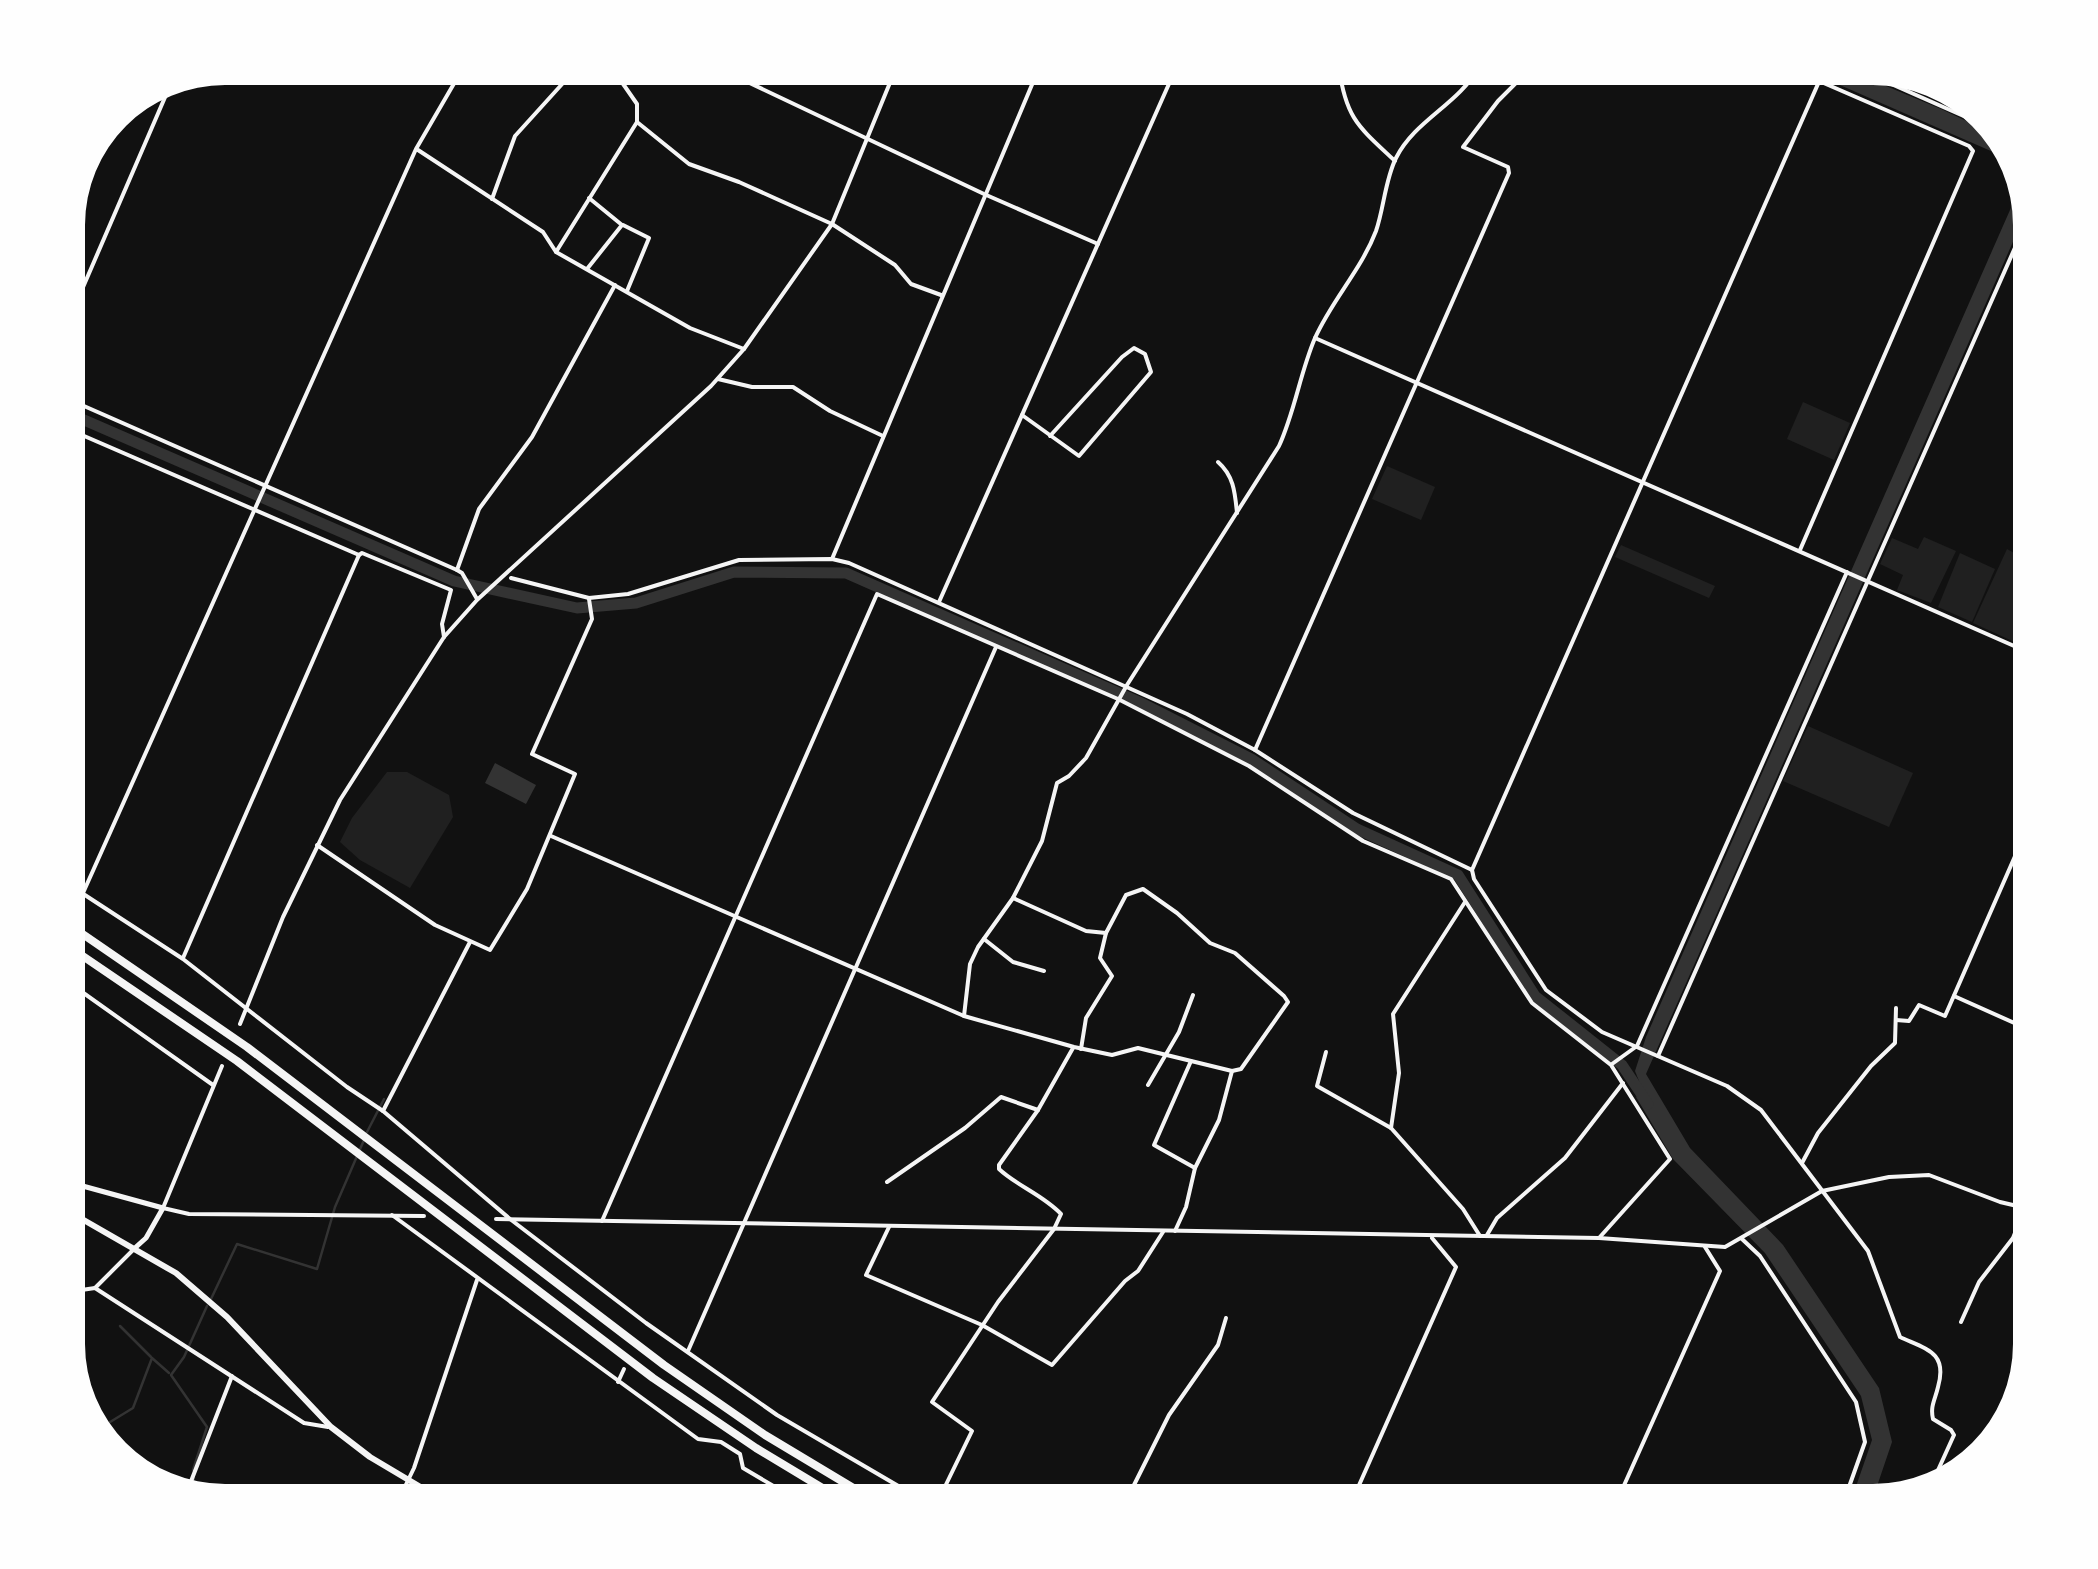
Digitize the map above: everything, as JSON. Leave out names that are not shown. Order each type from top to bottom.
[{"type":"highway","points":[[85,936],[247,1047],[678,1375],[765,1436],[845,1484]]},
{"type":"highway","points":[[85,958],[237,1062],[653,1378],[815,1484]]},
{"type":"main road","points":[[85,1220],[176,1273],[227,1316],[331,1428],[415,1484]]},
{"type":"street","points":[[85,892],[416,148],[452,85]]},
{"type":"street","points":[[492,199],[515,136],[561,85]]},
{"type":"street","points":[[556,252],[637,122],[637,104],[624,85]]},
{"type":"street","points":[[755,85],[1098,244]]},
{"type":"street","points":[[240,1024],[283,917],[340,800],[444,638],[477,600],[718,378],[744,349],[832,224],[890,85]]},
{"type":"street","points":[[832,559],[1032,85]]},
{"type":"street","points":[[939,602],[1168,85]]},
{"type":"street","points":[[1341,85],[1352,119],[1394,161]]},
{"type":"street","points":[[964,1016],[970,964],[1013,898],[1042,841],[1056,782],[1069,776],[1086,758],[1118,699],[1279,446],[1294,415],[1300,379],[1315,338],[1361,264],[1376,230],[1394,161],[1404,144],[1465,85]]},
{"type":"street","points":[[1254,750],[1509,173],[1508,166],[1463,146],[1514,85]]},
{"type":"street","points":[[1817,85],[1472,870],[1474,879],[1546,990],[1602,1032],[1727,1086],[1761,1110],[1868,1251],[1900,1337],[1936,1354],[1940,1362],[1940,1384],[1930,1409],[1932,1419],[1954,1435],[1939,1467]]},
{"type":"street","points":[[1800,550],[1973,156],[1969,146],[1828,85]]},
{"type":"street","points":[[1901,88],[1954,111]]},
{"type":"street","points":[[85,283],[165,99]]},
{"type":"street","points":[[637,122],[689,164],[832,224],[896,264],[911,284],[942,296]]},
{"type":"street","points":[[416,148],[543,232],[556,252],[690,328],[744,349]]},
{"type":"street","points":[[590,198],[622,224],[648,238],[627,291]]},
{"type":"street","points":[[587,269],[622,224]]},
{"type":"street","points":[[1658,1056],[2013,250]]},
{"type":"street","points":[[456,570],[479,508],[532,437],[615,285]]},
{"type":"street","points":[[1315,338],[2013,645]]},
{"type":"street","points":[[1022,415],[1050,436],[1080,456],[1150,372],[1146,354],[1134,348],[1122,357],[1050,436]]},
{"type":"street","points":[[718,378],[752,387],[792,387],[830,411],[883,436]]},
{"type":"street","points":[[85,407],[456,570],[477,600]]},
{"type":"street","points":[[85,436],[359,555],[451,590],[442,624],[444,638]]},
{"type":"street","points":[[1218,462],[1228,471],[1237,513]]},
{"type":"street","points":[[182,959],[359,555]]},
{"type":"street","points":[[512,578],[589,600],[628,594],[738,560],[832,559],[1127,685],[1254,750],[1352,814],[1472,870]]},
{"type":"street","points":[[1611,1065],[1637,1046],[1847,572]]},
{"type":"street","points":[[602,1221],[876,594],[1118,699],[1249,766],[1363,841],[1451,879],[1532,1003],[1611,1065],[1670,1159],[1600,1238]]},
{"type":"street","points":[[317,845],[434,925],[490,950],[526,889],[575,774],[532,754],[591,616],[589,600]]},
{"type":"street","points":[[688,1351],[996,646]]},
{"type":"street","points":[[551,836],[964,1016],[1081,1049],[1112,1055],[1138,1048],[1241,1070],[1288,1002],[1234,953],[1210,943],[1143,889],[1126,896],[1106,933],[1100,958],[1112,976],[1086,1018],[1081,1049]]},
{"type":"street","points":[[1896,1020],[1909,1021],[1919,1006],[1945,1016],[2013,861]]},
{"type":"street","points":[[85,895],[182,959],[383,1111],[510,1219],[646,1323],[777,1416],[893,1484]]},
{"type":"street","points":[[1013,898],[1086,931],[1106,933]]},
{"type":"street","points":[[1390,1128],[1399,1073],[1392,1014],[1465,902]]},
{"type":"street","points":[[984,940],[1013,962],[1044,971]]},
{"type":"street","points":[[383,1111],[470,942]]},
{"type":"street","points":[[85,994],[213,1086]]},
{"type":"street","points":[[1148,1085],[1186,1018],[1193,995]]},
{"type":"street","points":[[1954,996],[2013,1022]]},
{"type":"street","points":[[1802,1163],[1818,1133],[1871,1066],[1891,1050],[1895,1043],[1896,1008]]},
{"type":"street","points":[[947,1484],[972,1431],[932,1402],[1054,1229],[1060,1214],[998,1169],[1074,1047]]},
{"type":"street","points":[[1326,1052],[1317,1086],[1390,1128],[1454,1197],[1483,1236]]},
{"type":"street","points":[[1191,1061],[1154,1145],[1195,1168]]},
{"type":"street","points":[[85,1289],[95,1288],[146,1238],[163,1208],[222,1066]]},
{"type":"street","points":[[1174,1232],[1186,1207],[1195,1168],[1219,1120],[1232,1071]]},
{"type":"street","points":[[1483,1236],[1497,1218],[1565,1158],[1623,1083]]},
{"type":"street","points":[[886,1182],[966,1128],[1001,1097],[1038,1110]]},
{"type":"street","points":[[496,1219],[1600,1238],[1725,1247],[1822,1191],[1889,1177],[1929,1175],[2013,1205]]},
{"type":"street","points":[[85,1187],[189,1214],[424,1216]]},
{"type":"street","points":[[392,1215],[698,1439],[722,1442],[740,1454],[743,1468],[769,1484]]},
{"type":"street","points":[[889,1227],[866,1275],[982,1326],[1052,1365],[1138,1271],[1164,1232]]},
{"type":"street","points":[[1360,1484],[1456,1267],[1431,1236]]},
{"type":"street","points":[[1743,1238],[1760,1256],[1856,1402],[1865,1442],[1850,1484]]},
{"type":"street","points":[[1960,1322],[1980,1282],[2013,1238]]},
{"type":"street","points":[[1626,1484],[1720,1270],[1706,1247]]},
{"type":"street","points":[[407,1484],[477,1280]]},
{"type":"street","points":[[95,1288],[304,1423],[331,1428]]},
{"type":"street","points":[[1135,1484],[1169,1415],[1218,1344],[1226,1318]]},
{"type":"street","points":[[643,1330],[646,1323]]},
{"type":"street","points":[[618,1382],[624,1369]]},
{"type":"street","points":[[192,1480],[232,1376]]},
{"type":"shaded area","points":[[1840,85],[1887,87],[1941,109],[1966,121],[1991,151]]},
{"type":"shaded area","points":[[2012,206],[2013,242],[1646,1074],[1690,1148],[1783,1245],[1879,1388],[1892,1442],[1878,1484],[1857,1484],[1872,1440],[1861,1396],[1765,1253],[1673,1159],[1636,1097],[1643,1091],[1635,1071],[1646,1037]]},
{"type":"shaded area","points":[[1803,402],[1850,423],[1834,460],[1787,439]]},
{"type":"shaded area","points":[[1387,466],[1435,487],[1421,520],[1372,499]]},
{"type":"shaded area","points":[[1924,537],[1956,551],[1931,603],[1897,590],[1903,575],[1880,564],[1892,538],[1918,549]]},
{"type":"shaded area","points":[[1621,545],[1715,586],[1709,598],[1615,557]]},
{"type":"shaded area","points":[[2007,549],[2013,552],[2013,641],[1973,623]]},
{"type":"shaded area","points":[[1960,553],[1995,569],[1972,622],[1938,607]]},
{"type":"shaded area","points":[[1808,726],[1913,773],[1889,827],[1783,781]]},
{"type":"shaded area","points":[[495,763],[536,785],[526,804],[485,783]]},
{"type":"shaded area","points":[[387,772],[407,772],[449,795],[453,817],[410,888],[360,860],[340,842],[352,818]]},
{"type":"waterway","points":[[85,420],[454,581],[577,608],[636,603],[734,572],[846,573],[1139,702],[1253,760],[1357,829],[1458,875],[1535,996],[1622,1065],[1648,1104]]},
{"type":"waterway","points":[[367,1132],[384,1099]]},
{"type":"waterway","points":[[211,1299],[237,1244],[317,1269],[335,1207],[364,1140]]},
{"type":"waterway","points":[[193,1470],[207,1427],[171,1375],[184,1357],[207,1306]]},
{"type":"waterway","points":[[120,1326],[151,1357]]},
{"type":"waterway","points":[[110,1422],[133,1408],[152,1358],[169,1373]]}]
